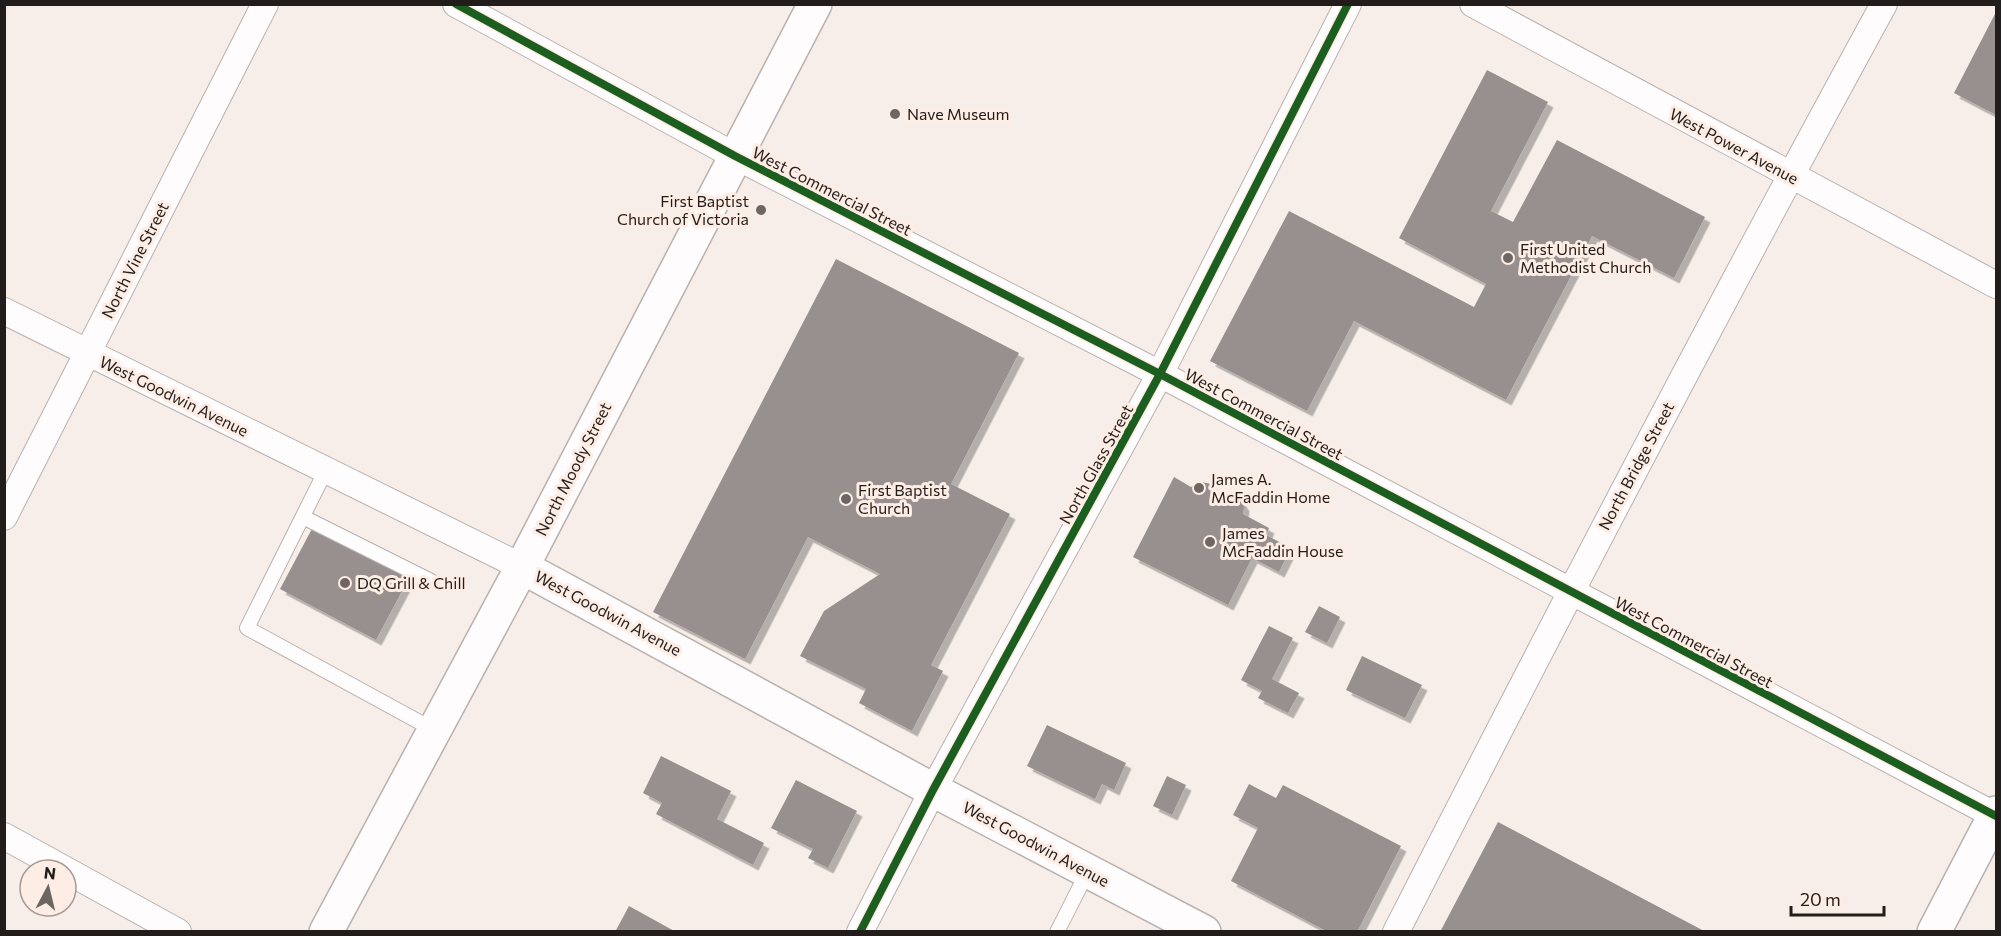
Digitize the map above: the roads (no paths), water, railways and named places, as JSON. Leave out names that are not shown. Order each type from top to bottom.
[{"type":"main road","name":"North Moody Street","points":[[326,932],[522,567],[815,4]]},
{"type":"main road","name":"West Goodwin Avenue","points":[[522,567],[933,790],[1204,932]]},
{"type":"main road","points":[[1934,932],[1996,815]]},
{"type":"street","name":"North Vine Street","points":[[4,517],[266,4]]},
{"type":"street","name":"West Commercial Street","points":[[456,4],[735,156],[1160,374],[1569,592],[1996,815]]},
{"type":"street","name":"North Glass Street","points":[[860,932],[933,790],[1160,374],[1348,4]]},
{"type":"street","name":"West Power Avenue","points":[[1473,4],[1996,285]]},
{"type":"street","name":"North Bridge Street","points":[[1396,932],[1569,592],[1884,4]]},
{"type":"street","name":"West Goodwin Avenue","points":[[4,311],[522,567]]},
{"type":"street","points":[[4,836],[178,932]]},
{"type":"lane","points":[[326,470],[248,628],[434,730]]},
{"type":"lane","points":[[303,516],[431,581]]},
{"type":"lane","points":[[1057,932],[1088,871]]},
{"type":"place","name":"Nave Museum","points":[[895,114]]},
{"type":"place","name":"First Baptist Church of Victoria","points":[[761,210]]},
{"type":"place","name":"First United Methodist Church","points":[[1508,258]]},
{"type":"place","name":"James A. McFaddin Home","points":[[1199,488]]},
{"type":"place","name":"First Baptist Church","points":[[846,499]]},
{"type":"place","name":"James McFaddin House","points":[[1210,542]]},
{"type":"place","name":"DQ Grill & Chill","points":[[345,583]]}]
